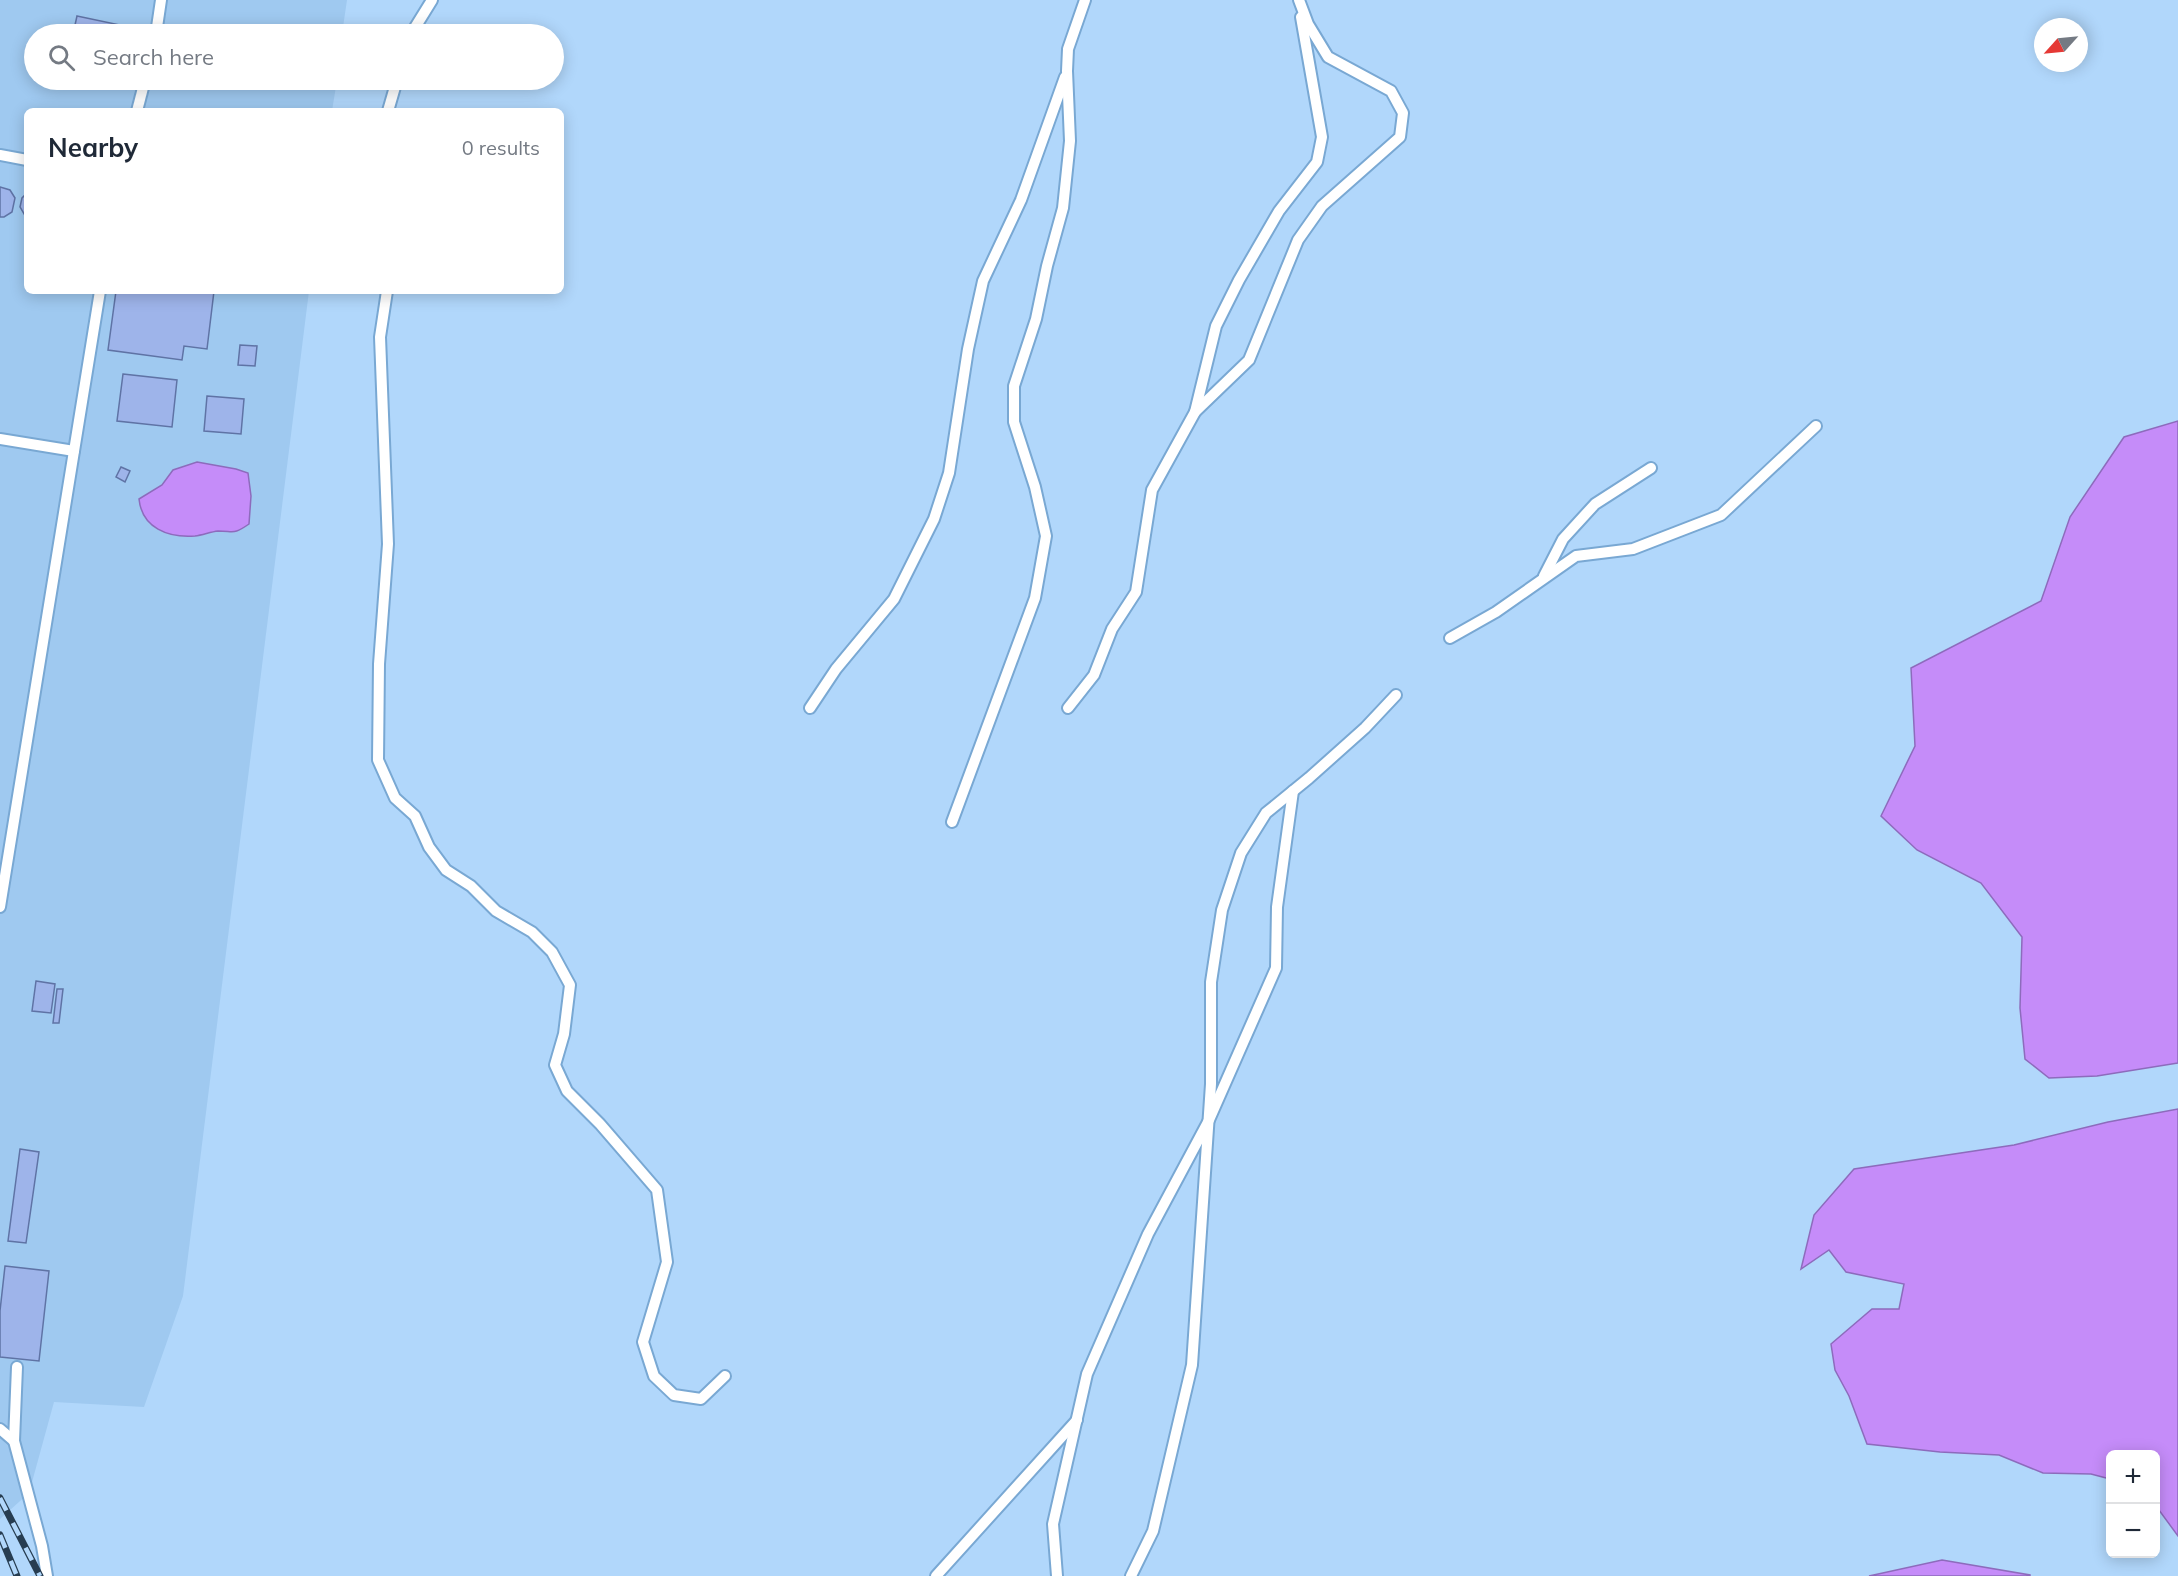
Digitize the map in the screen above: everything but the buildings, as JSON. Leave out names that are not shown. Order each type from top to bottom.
[{"type":"lane","points":[[157,24],[161,0]]},
{"type":"lane","points":[[417,24],[432,0]]},
{"type":"lane","points":[[952,822],[1035,598],[1046,536],[1035,487],[1014,422],[1014,386],[1036,319],[1047,266],[1063,208],[1070,141],[1068,49],[1085,0]]},
{"type":"lane","points":[[1195,412],[1249,360],[1298,240],[1322,206],[1400,136],[1403,114],[1391,91],[1328,57],[1308,24],[1298,0]]},
{"type":"lane","points":[[1068,708],[1094,675],[1112,629],[1136,592],[1152,490],[1195,412],[1216,326],[1239,280],[1279,211],[1317,162],[1322,137],[1298,0]]},
{"type":"lane","points":[[810,708],[836,669],[894,599],[934,519],[949,473],[968,349],[983,281],[1021,200],[1067,71]]},
{"type":"lane","points":[[137,108],[142,90]]},
{"type":"lane","points":[[389,108],[394,90]]},
{"type":"lane","points":[[130,108],[141,96]]},
{"type":"lane","points":[[0,154],[24,159]]},
{"type":"lane","points":[[0,907],[100,294]]},
{"type":"lane","points":[[387,294],[380,337],[388,544],[379,664],[378,760],[394,798],[415,816],[429,847],[446,870],[471,886],[495,911],[532,932],[552,951],[570,985],[564,1034],[555,1065],[567,1091],[600,1124],[657,1190],[667,1262],[643,1342],[654,1376],[674,1395],[701,1399],[725,1376]]},
{"type":"lane","points":[[1450,638],[1496,612],[1575,556],[1633,549],[1721,515],[1816,426]]},
{"type":"lane","points":[[0,439],[74,451]]},
{"type":"lane","points":[[1542,579],[1563,539],[1595,504],[1651,468]]},
{"type":"lane","points":[[1131,1576],[1153,1531],[1192,1365],[1209,1120],[1211,982],[1222,910],[1241,853],[1266,813],[1365,728],[1395,696]]},
{"type":"lane","points":[[1057,1576],[1053,1524],[1087,1374],[1148,1234],[1209,1120],[1276,968],[1277,907],[1293,791]]},
{"type":"lane","points":[[17,1367],[14,1441],[42,1546],[47,1576]]},
{"type":"lane","points":[[936,1576],[1077,1420]]},
{"type":"lane","points":[[0,1429],[14,1441]]},
{"type":"shaded area","points":[[0,0],[347,0],[343,24],[24,24],[24,90],[335,90],[332,108],[24,108],[24,294],[309,294],[183,1296],[144,1407],[54,1402],[29,1493],[0,1519]]},
{"type":"shaded area","points":[[2178,421],[2178,1063],[2097,1076],[2049,1078],[2025,1059],[2020,1008],[2022,937],[1981,883],[1917,850],[1881,816],[1915,746],[1911,668],[2041,601],[2070,517],[2124,437]]},
{"type":"shaded area","points":[[197,462],[248,473],[251,496],[249,524],[234,532],[218,531],[198,536],[185,536],[166,533],[151,524],[145,517],[139,499],[162,485],[173,470]]},
{"type":"shaded area","points":[[2178,1109],[2178,1536],[2160,1511],[2160,1450],[2106,1450],[2106,1478],[2091,1474],[2043,1473],[1999,1455],[1940,1452],[1867,1444],[1849,1396],[1835,1370],[1831,1344],[1872,1309],[1899,1309],[1904,1284],[1846,1272],[1829,1250],[1801,1269],[1814,1215],[1854,1169],[2014,1145],[2108,1122]]},
{"type":"shaded area","points":[[1942,1560],[2030,1575],[2030,1576],[1869,1576]]},
{"type":"railway","points":[[0,1498],[40,1576]]},
{"type":"railway","points":[[0,1535],[17,1576]]}]
